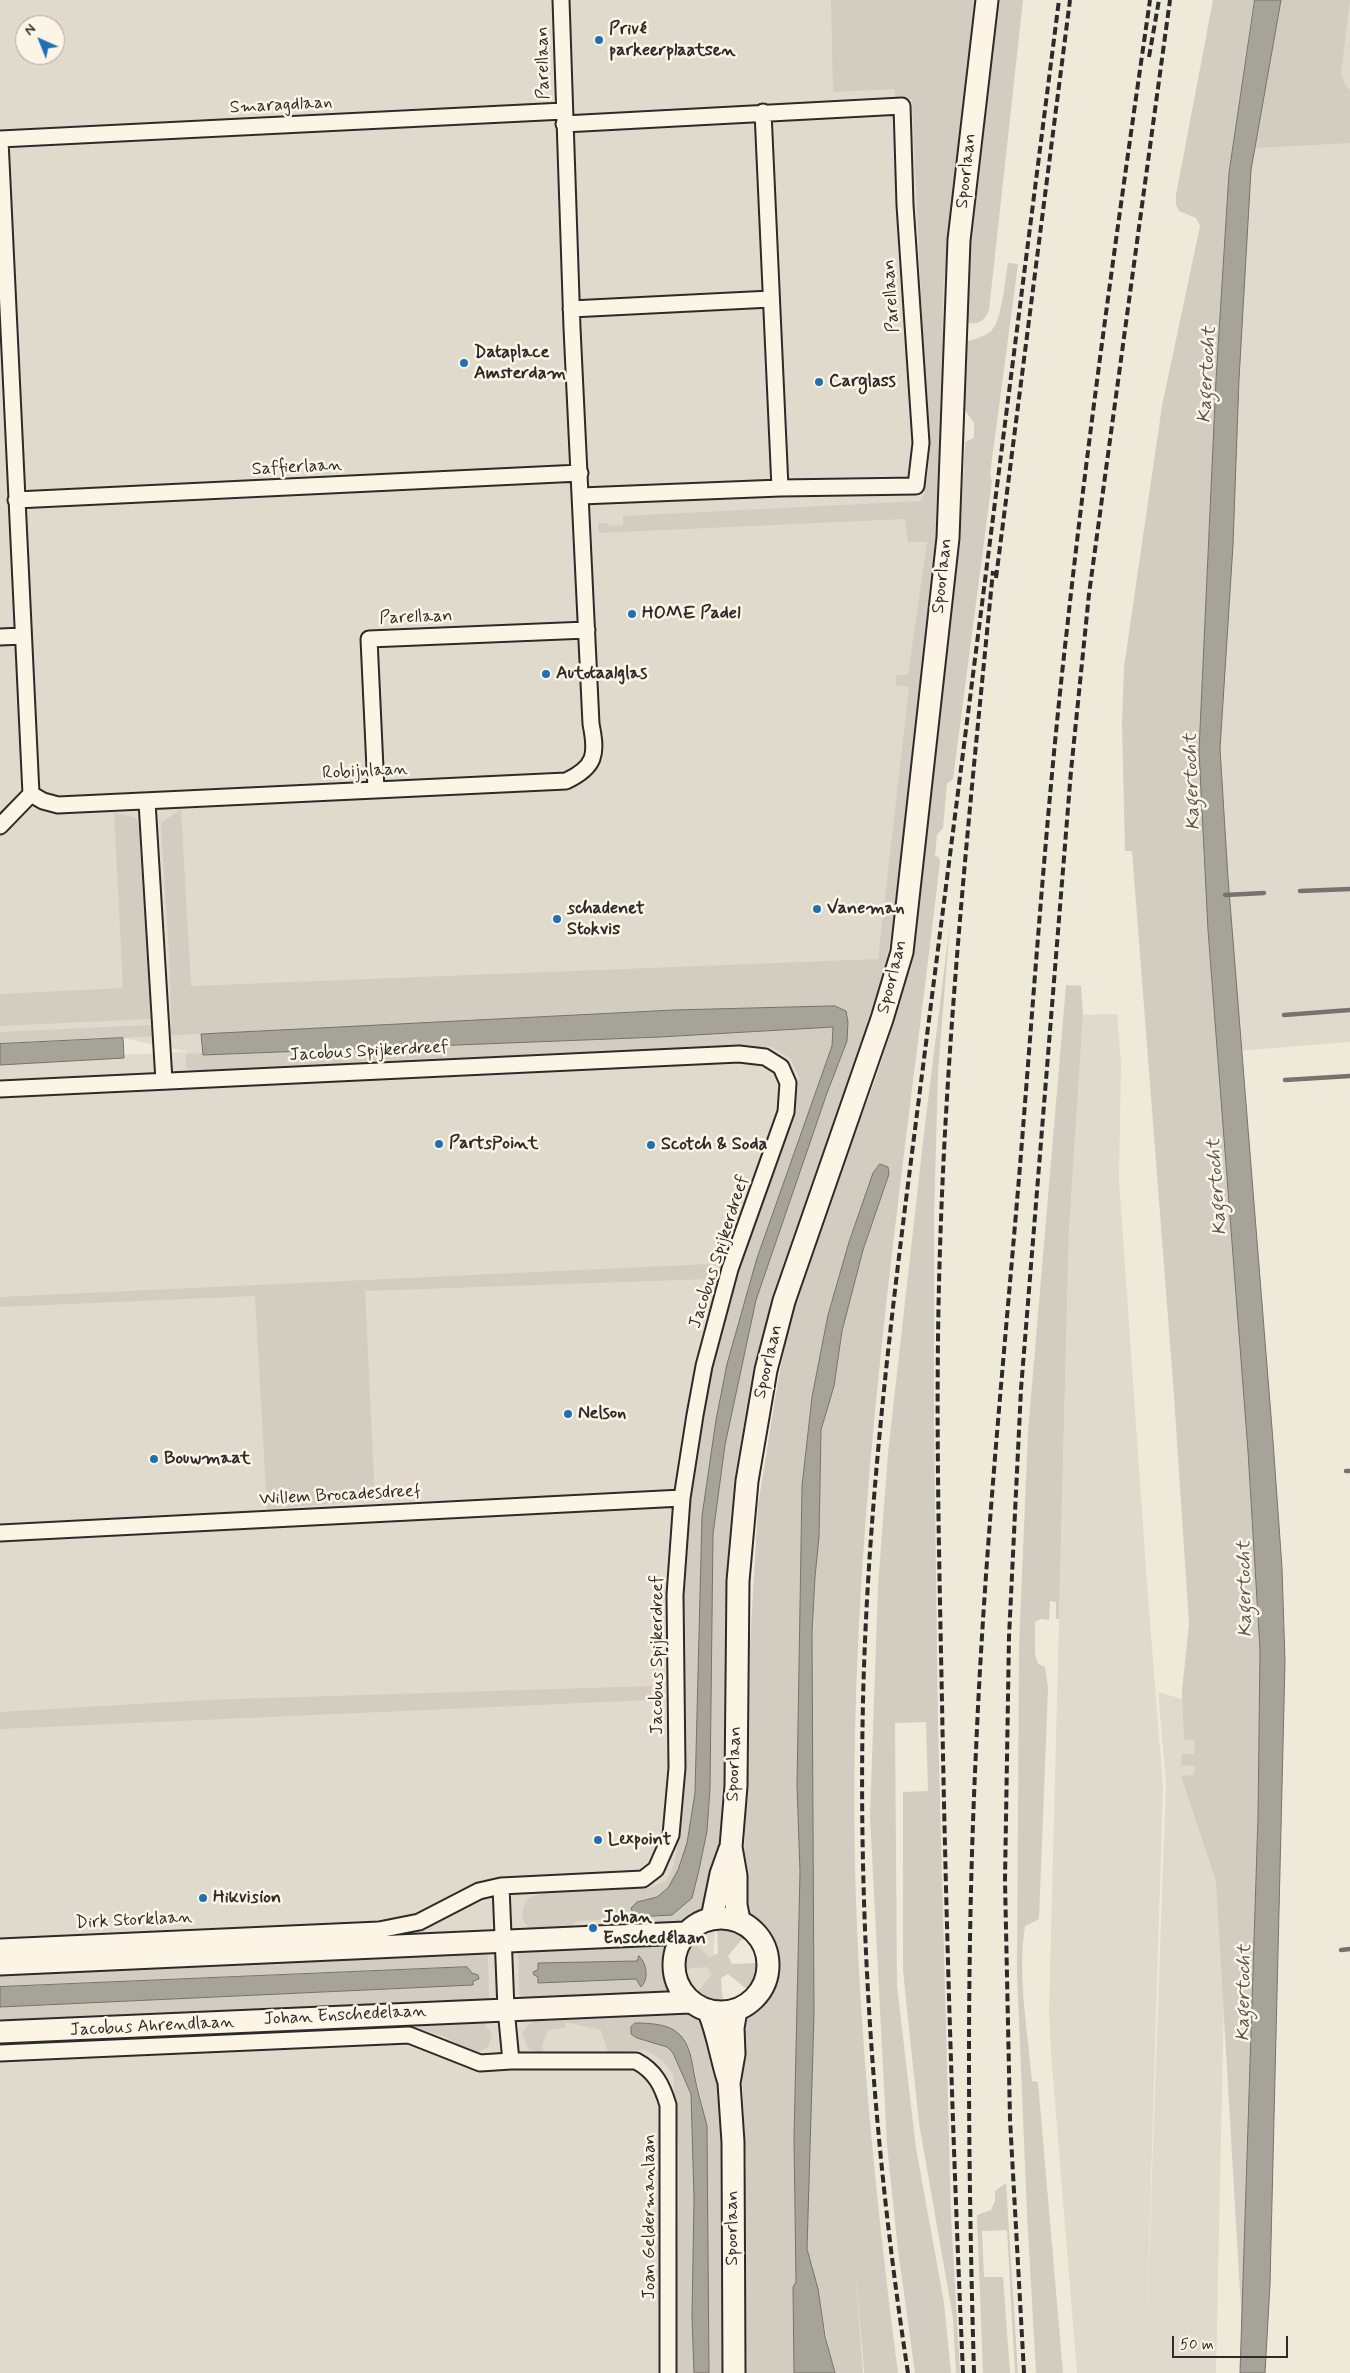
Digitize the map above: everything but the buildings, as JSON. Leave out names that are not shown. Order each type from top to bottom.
[{"type":"main road","name":"Spoorlaan","points":[[739,1920],[736,1905],[736,1876],[731,1847],[736,1786],[738,1581],[747,1481],[756,1418],[784,1300],[882,1019],[902,952],[948,538],[959,240],[987,0]]},
{"type":"main road","name":"Spoorlaan","points":[[712,1918],[721,1874],[731,1847]]},
{"type":"main road","points":[[712,1918],[739,1920],[749,1926],[764,1946],[769,1966],[765,1984],[751,2002],[736,2010],[723,2013],[709,2012],[690,2002],[679,1986],[673,1968],[677,1944],[685,1933],[696,1924],[712,1918]]},
{"type":"main road","points":[[0,1964],[685,1933]]},
{"type":"main road","name":"Johan Enschedelaan","points":[[0,2032],[690,2002]]},
{"type":"main road","name":"Spoorlaan","points":[[734,2373],[733,2142],[729,2083],[734,2054],[733,2028],[736,2010]]},
{"type":"main road","name":"Spoorlaan","points":[[709,2012],[716,2030],[720,2056],[729,2083]]},
{"type":"street","name":"Parellaan","points":[[561,0],[571,309],[591,724],[596,748],[594,757],[582,774]]},
{"type":"street","name":"Parellaan","points":[[564,118],[902,106],[906,205],[921,443],[916,486],[780,488],[581,496]]},
{"type":"street","points":[[763,112],[780,488]]},
{"type":"street","name":"Smaragdlaan","points":[[0,140],[564,118]]},
{"type":"street","points":[[0,140],[30,794],[0,826]]},
{"type":"street","points":[[571,309],[771,299]]},
{"type":"street","name":"Saffierlaan","points":[[16,500],[580,473]]},
{"type":"street","name":"Parellaan","points":[[376,790],[369,639],[587,630]]},
{"type":"street","points":[[0,637],[22,636]]},
{"type":"street","name":"Robijnlaan","points":[[30,794],[43,801],[58,805],[147,802],[566,781],[582,774]]},
{"type":"street","points":[[147,802],[164,1081]]},
{"type":"street","name":"Jacobus Spijkerdreef","points":[[0,1089],[739,1054],[765,1057],[781,1067],[788,1083],[786,1112],[730,1268],[694,1415],[682,1498],[675,1595],[677,1768],[671,1835],[656,1869],[643,1879],[501,1886]]},
{"type":"street","name":"Willem Brocadesdreef","points":[[0,1533],[682,1498]]},
{"type":"street","points":[[501,1886],[502,1940],[511,2061]]},
{"type":"street","name":"Dirk Storklaan","points":[[0,1946],[379,1930],[419,1922],[479,1891],[501,1886]]},
{"type":"street","name":"Jacobus Ahrendlaan","points":[[0,2053],[409,2035],[480,2063],[511,2061],[636,2061],[648,2068]]},
{"type":"street","name":"Joan Geldermanlaan","points":[[648,2068],[661,2083],[668,2105],[668,2373]]},
{"type":"shaded area","points":[[0,0],[976,0],[957,435],[908,869],[877,1022],[752,1420],[713,1964],[728,2373],[0,2373],[0,1060],[189,1052],[123,1038],[0,1045]]},
{"type":"shaded area","points":[[831,0],[979,0],[943,286],[942,368],[946,457],[900,889],[881,988],[756,1375],[741,1447],[734,1502],[729,1585],[725,1806],[722,1845],[707,1906],[699,1915],[672,1929],[610,1925],[608,1920],[594,1920],[578,1922],[563,1931],[545,1933],[530,1928],[525,1923],[523,1909],[527,1899],[539,1894],[650,1888],[667,1880],[674,1864],[677,1846],[680,1785],[682,1566],[688,1497],[714,1347],[734,1271],[796,1093],[799,1077],[790,1058],[772,1047],[195,1072],[186,1067],[186,1054],[660,1037],[833,1027],[832,1046],[758,1256],[727,1364],[716,1420],[702,1516],[695,1793],[687,1843],[678,1870],[668,1888],[657,1897],[637,1902],[634,1917],[672,1915],[710,1788],[713,1534],[725,1445],[756,1300],[827,1093],[847,1041],[842,1008],[674,1010],[0,1044],[0,1032],[171,1024],[169,949],[161,823],[181,809],[191,986],[878,959],[909,687],[896,685],[896,675],[908,675],[927,542],[908,542],[905,519],[599,533],[598,523],[606,523],[609,526],[623,525],[623,516],[922,501],[929,470],[912,99],[895,99],[895,89],[833,92]]},
{"type":"shaded area","points":[[998,0],[1023,0],[989,310],[980,322],[969,323],[965,321],[962,275],[977,147]]},
{"type":"shaded area","points":[[1213,0],[1255,0],[1229,173],[1216,380],[1199,751],[1208,930],[1248,1451],[1260,1650],[1258,1817],[1242,2325],[1216,1881],[1181,1776],[1194,1775],[1195,1766],[1181,1765],[1182,1754],[1194,1754],[1195,1740],[1184,1740],[1182,1691],[1189,1624],[1174,1395],[1132,851],[1125,851],[1122,723],[1124,667],[1162,406],[1200,226],[1196,218],[1179,211],[1176,205],[1176,195]]},
{"type":"shaded area","points":[[1255,0],[1281,0],[1251,170],[1239,379],[1233,545],[1220,749],[1228,878],[1273,1441],[1282,1568],[1285,1662],[1270,2284],[1265,2373],[1240,2373],[1258,1817],[1260,1650],[1248,1451],[1208,930],[1199,751],[1216,380],[1229,173]]},
{"type":"shaded area","points":[[1268,0],[1350,0],[1350,1042],[1223,1052],[1215,742],[1240,169]]},
{"type":"shaded area","points":[[1281,0],[1350,0],[1341,73],[1345,84],[1350,90],[1350,143],[1255,148]]},
{"type":"shaded area","points":[[1008,263],[1018,264],[953,779],[947,784],[943,828],[937,835],[935,856],[939,857],[940,862],[887,1297],[866,1516],[859,1625],[854,1815],[859,1975],[871,2134],[898,2373],[864,2373],[855,2264],[863,2373],[835,2373],[807,2250],[812,1632],[819,1537],[821,1430],[834,1386],[842,1331],[863,1250],[889,1174],[877,1166],[849,1242],[828,1315],[812,1397],[802,1486],[797,1785],[800,1872],[796,2282],[793,2287],[794,2373],[744,2373],[743,2250],[746,2163],[742,2079],[743,2022],[770,1995],[778,1972],[773,1942],[747,1912],[742,1891],[748,1773],[750,1644],[758,1505],[778,1381],[795,1296],[816,1234],[874,1083],[891,1031],[901,992],[960,541],[965,442],[974,438],[974,423],[964,409],[960,347],[988,334],[995,326]]},
{"type":"shaded area","points":[[114,812],[136,818],[139,826],[151,1019],[0,1026],[0,994],[123,988]]},
{"type":"shaded area","points":[[950,923],[938,1072],[934,1217],[934,1424],[938,1725],[951,2216],[960,2373],[956,2373],[953,2318],[919,2123],[903,1969],[903,1792],[928,1791],[926,1722],[895,1723],[897,1986],[916,2148],[944,2303],[951,2373],[915,2373],[898,2250],[887,2145],[870,1816],[878,1586],[888,1453]]},
{"type":"shaded area","points":[[1066,985],[1081,986],[1083,1015],[1069,1231],[1059,1619],[1056,1619],[1056,1602],[1050,1601],[1049,1620],[1041,1619],[1035,1622],[1035,1654],[1038,1664],[1045,1667],[1048,1688],[1039,1919],[1025,1926],[1022,1964],[1032,2081],[1038,2082],[1063,2373],[1036,2373],[1017,1973],[1019,1646],[1028,1432]]},
{"type":"shaded area","points":[[835,1006],[846,1011],[848,1022],[847,1041],[827,1093],[756,1300],[725,1445],[713,1534],[710,1788],[707,1831],[699,1870],[692,1898],[672,1915],[634,1917],[631,1908],[637,1902],[657,1897],[668,1888],[678,1870],[687,1843],[695,1793],[702,1516],[716,1420],[727,1364],[757,1258],[832,1046],[833,1027],[660,1037],[203,1055],[201,1034],[674,1010]]},
{"type":"shaded area","points":[[1117,1014],[1121,1063],[1119,1180],[1163,1787],[1146,2343],[1166,1781],[1158,1692],[1230,1713],[1216,2373],[1077,2373],[1051,2053],[1049,2011],[1069,1231],[1083,1015]]},
{"type":"shaded area","points":[[123,1038],[124,1058],[0,1065],[0,1044]]},
{"type":"shaded area","points":[[880,1164],[888,1167],[889,1174],[863,1250],[842,1331],[834,1386],[821,1430],[819,1537],[812,1632],[814,2015],[807,2249],[818,2289],[825,2336],[835,2373],[794,2373],[793,2287],[796,2282],[794,2138],[800,1872],[797,1785],[802,1486],[812,1397],[828,1315],[849,1242],[873,1173]]},
{"type":"shaded area","points":[[709,1264],[710,1279],[365,1291],[375,1500],[267,1509],[255,1296],[0,1307],[0,1297]]},
{"type":"shaded area","points":[[652,1686],[650,1700],[0,1729],[0,1712],[205,1700]]},
{"type":"shaded area","points":[[717,1928],[736,1931],[744,1937],[728,1956],[732,1964],[758,1963],[757,1972],[748,1990],[728,1974],[721,1978],[723,2003],[713,2003],[695,1995],[712,1974],[707,1967],[682,1969],[682,1957],[691,1941],[710,1957],[718,1953]]},
{"type":"shaded area","points":[[670,1940],[663,1968],[666,1981],[674,1996],[528,2000],[519,1994],[518,1949]],"holes":[[[637,1961],[636,1979],[538,1983],[538,1963]]]},
{"type":"shaded area","points":[[470,1948],[487,1954],[489,2002],[0,2028],[0,2007],[472,1985],[473,1980],[467,1967],[0,1987],[0,1970]]},
{"type":"shaded area","points":[[639,1956],[644,1963],[646,1972],[644,1984],[641,1987],[636,1979],[538,1983],[538,1977],[533,1972],[538,1970],[538,1963],[637,1961]]},
{"type":"shaded area","points":[[467,1967],[472,1973],[478,1975],[479,1979],[473,1981],[473,1985],[0,2007],[0,1987]]},
{"type":"shaded area","points":[[685,2007],[700,2017],[706,2025],[719,2080],[724,2164],[724,2373],[709,2373],[707,2126],[693,2062],[663,2025],[636,2023],[637,2038],[667,2047],[673,2053],[691,2094],[694,2199],[692,2317],[694,2373],[677,2373],[679,2149],[673,2074],[663,2061],[646,2050],[608,2053],[601,2030],[565,2022],[565,2028],[548,2030],[542,2045],[544,2054],[529,2050],[522,2034],[528,2025],[538,2017]]},
{"type":"shaded area","points":[[420,2017],[445,2022],[446,2025],[484,2023],[492,2034],[488,2047],[478,2052],[464,2048],[446,2037],[416,2028]]},
{"type":"shaded area","points":[[635,2023],[661,2025],[671,2028],[684,2040],[691,2059],[707,2126],[709,2373],[694,2373],[692,2317],[694,2199],[691,2094],[673,2053],[667,2047],[637,2038],[631,2034],[631,2027]]},
{"type":"shaded area","points":[[1006,2183],[1018,2373],[1015,2373],[1007,2230],[982,2231],[984,2277],[1003,2277],[1010,2373],[983,2373],[977,2215],[991,2210],[995,2201],[995,2191]]},
{"type":"waterway","points":[[1300,891],[1350,889]]},
{"type":"waterway","points":[[1225,895],[1264,893]]},
{"type":"waterway","points":[[1284,1015],[1350,1010]]},
{"type":"waterway","points":[[1285,1080],[1350,1076]]},
{"type":"waterway","points":[[1341,1950],[1350,1949]]},
{"type":"railway","points":[[908,2373],[886,2206],[871,2038],[866,1954],[862,1785],[868,1575],[878,1450],[898,1263],[1059,0]]},
{"type":"railway","points":[[996,578],[1070,0]]},
{"type":"railway","points":[[974,2373],[970,2217],[969,1984],[979,1679],[989,1535],[1041,903],[1060,697],[1095,393],[1150,0]]},
{"type":"railway","points":[[1149,57],[1159,0]]},
{"type":"railway","points":[[1024,2373],[1010,2119],[1005,1880],[1009,1637],[1021,1389],[1071,771],[1089,594],[1170,0]]},
{"type":"railway","points":[[963,2373],[946,1870],[938,1476],[938,1362],[943,1164],[948,1079],[968,825],[993,571]]},
{"type":"place","name":"Privé parkeerplaatsen","points":[[599,40]]},
{"type":"place","name":"Dataplace Amsterdam","points":[[464,363]]},
{"type":"place","name":"Carglass","points":[[819,382]]},
{"type":"place","name":"HOME Padel","points":[[632,614]]},
{"type":"place","name":"Autotaalglas","points":[[546,674]]},
{"type":"place","name":"Vaneman","points":[[817,909]]},
{"type":"place","name":"schadenet Stokvis","points":[[557,919]]},
{"type":"place","name":"PartsPoint","points":[[439,1144]]},
{"type":"place","name":"Scotch & Soda","points":[[651,1145]]},
{"type":"place","name":"Nelson","points":[[568,1414]]},
{"type":"place","name":"Bouwmaat","points":[[154,1459]]},
{"type":"place","name":"Lexpoint","points":[[598,1840]]},
{"type":"place","name":"Hikvision","points":[[203,1898]]},
{"type":"place","name":"Johan Enschedélaan","points":[[593,1928]]},
{"type":"water label","name":"Kagertocht","points":[[1208,375]]},
{"type":"water label","name":"Kagertocht","points":[[1193,782]]},
{"type":"water label","name":"Kagertocht","points":[[1218,1187]]},
{"type":"water label","name":"Kagertocht","points":[[1246,1589]]},
{"type":"water label","name":"Kagertocht","points":[[1245,1993]]}]
